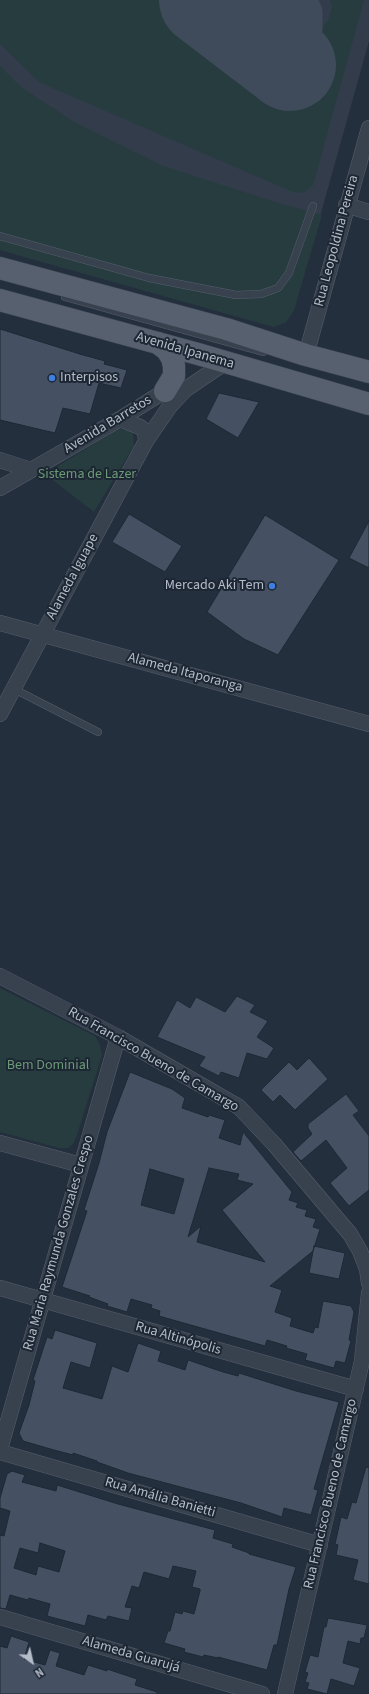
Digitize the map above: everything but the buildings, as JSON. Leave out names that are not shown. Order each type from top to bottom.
[{"type":"main road","points":[[0,268],[226,328],[267,348],[306,355],[369,372]]},
{"type":"main road","name":"Avenida Ipanema","points":[[0,300],[158,343],[226,355],[369,404]]},
{"type":"main road","points":[[158,343],[167,350],[172,358],[174,366],[174,376],[165,391]]},
{"type":"main road","points":[[226,355],[267,348]]},
{"type":"street","name":"Rua Leopoldina Pereira","points":[[306,355],[346,205],[369,128]]},
{"type":"street","points":[[346,205],[369,212]]},
{"type":"street","name":"Avenida Barretos","points":[[3,487],[226,355]]},
{"type":"street","name":"Alameda Iguape","points":[[0,714],[146,441],[170,406],[186,389],[226,355]]},
{"type":"street","points":[[120,419],[140,427],[145,431],[146,441]]},
{"type":"street","points":[[0,461],[31,470]]},
{"type":"street","points":[[0,461],[6,468],[7,474],[3,487]]},
{"type":"street","name":"Alameda Itaporanga","points":[[0,623],[369,724]]},
{"type":"street","name":"Rua Francisco Bueno de Camargo","points":[[0,976],[118,1037],[239,1107],[274,1144],[350,1234],[360,1251],[367,1269],[369,1283]]},
{"type":"street","name":"Rua Maria Raymunda Gonzales Crespo","points":[[0,1451],[118,1037]]},
{"type":"street","points":[[0,1143],[81,1165]]},
{"type":"street","name":"Rua Altinópolis","points":[[0,1288],[356,1389]]},
{"type":"street","name":"Rua Francisco Bueno de Camargo","points":[[285,1694],[362,1361],[369,1294]]},
{"type":"street","name":"Rua Amália Banietti","points":[[0,1451],[320,1545]]},
{"type":"street","name":"Alameda Guarujá","points":[[0,1617],[262,1694]]},
{"type":"lane","points":[[0,236],[149,278],[236,295],[261,294],[278,288],[289,273],[313,206]]},
{"type":"lane","points":[[54,294],[226,355]]},
{"type":"lane","points":[[14,689],[98,732]]},
{"type":"shaded area","points":[[0,0],[369,0],[369,41],[294,310],[286,322],[274,327],[0,250]]},
{"type":"green space","points":[[0,0],[167,0],[280,86],[329,19],[332,6],[330,0],[364,0],[313,185],[303,193],[293,192],[39,82],[0,44]]},
{"type":"green space","points":[[0,66],[21,87],[74,122],[163,166],[278,203],[322,215],[294,310],[286,322],[274,327],[0,250]]},
{"type":"green space","name":"Sistema de Lazer","points":[[121,429],[129,430],[133,433],[134,446],[94,512],[45,474],[115,431]]},
{"type":"green space","name":"Bem Dominial","points":[[0,988],[95,1036],[100,1045],[102,1055],[77,1135],[73,1144],[68,1148],[59,1148],[0,1132]]},
{"type":"taxiway","points":[[200,0],[238,45],[262,57],[281,58],[295,48],[304,30],[304,12],[297,0]]},
{"type":"runway","points":[[205,0],[290,65]]},
{"type":"place","name":"Interpisos","points":[[52,378]]},
{"type":"place","name":"Mercado Aki Tem","points":[[272,586]]}]
